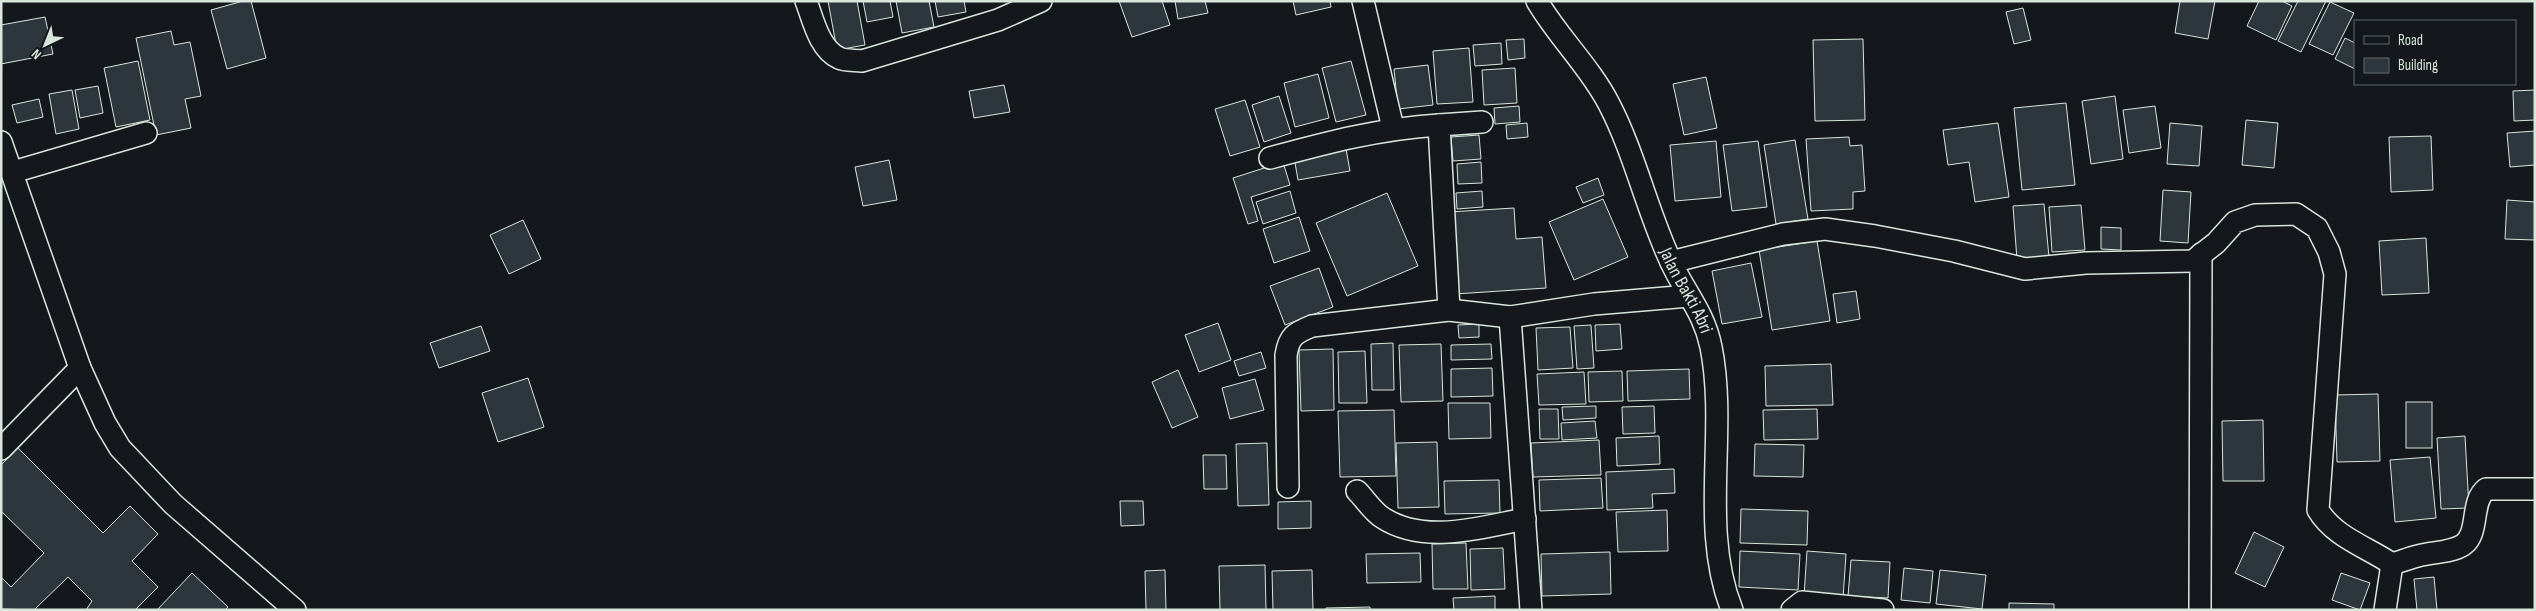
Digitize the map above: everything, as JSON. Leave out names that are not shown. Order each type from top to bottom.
[{"type":"street","points":[[806,1],[824,45],[831,53],[840,58],[862,61],[998,20],[1042,1]]},
{"type":"street","points":[[1363,1],[1393,128]]},
{"type":"street","name":"Jalan Bakti Abri","points":[[1538,1],[1550,24],[1607,101],[1622,130],[1671,262],[1705,321],[1712,348],[1715,385],[1717,544],[1732,610]]},
{"type":"street","points":[[1270,158],[1393,128],[1482,122]]},
{"type":"street","points":[[1439,124],[1450,310]]},
{"type":"street","points":[[13,172],[146,133]]},
{"type":"street","points":[[1,142],[80,368],[105,423],[120,448],[173,504],[295,610]]},
{"type":"street","points":[[1671,262],[1783,234],[1824,229],[1875,236],[1937,248],[2025,269],[2086,263],[2193,261],[2235,222],[2255,215],[2296,214],[2317,228],[2329,252],[2335,274],[2318,510],[2324,521],[2344,537],[2371,550],[2392,564]]},
{"type":"street","points":[[2200,610],[2201,254]]},
{"type":"street","points":[[1288,487],[1286,355],[1288,342],[1297,332],[1312,326],[1450,310],[1510,317],[1594,304],[1689,296]]},
{"type":"street","points":[[1510,317],[1526,519],[1531,610]]},
{"type":"street","points":[[1,449],[80,368]]},
{"type":"street","points":[[2392,564],[2418,556],[2455,549],[2464,544],[2469,538],[2479,497],[2486,489],[2535,489]]},
{"type":"street","points":[[1357,491],[1381,517],[1411,531],[1467,530],[1526,519]]},
{"type":"street","points":[[2385,610],[2392,564]]},
{"type":"street","points":[[1792,610],[1802,602],[1883,610]]},
{"type":"building","points":[[243,1],[251,1],[266,58],[227,69],[211,10]]},
{"type":"building","points":[[828,1],[857,1],[865,45],[837,50]]},
{"type":"building","points":[[863,1],[890,1],[893,17],[867,22]]},
{"type":"building","points":[[896,1],[929,1],[934,27],[902,33]]},
{"type":"building","points":[[935,1],[964,1],[966,12],[938,17]]},
{"type":"building","points":[[1119,1],[1162,1],[1170,25],[1132,37]]},
{"type":"building","points":[[1175,1],[1205,1],[1208,13],[1178,19]]},
{"type":"building","points":[[1293,1],[1330,1],[1331,7],[1296,15]]},
{"type":"building","points":[[2180,1],[2215,1],[2208,39],[2175,33]]},
{"type":"building","points":[[2259,1],[2282,1],[2292,6],[2276,40],[2247,26]]},
{"type":"building","points":[[2298,1],[2326,1],[2301,52],[2278,41]]},
{"type":"building","points":[[2330,2],[2354,13],[2333,55],[2309,44]]},
{"type":"building","points":[[2023,8],[2031,40],[2014,44],[2006,12]]},
{"type":"building","points":[[45,17],[53,54],[1,64],[1,25]]},
{"type":"building","points":[[171,31],[174,45],[190,42],[201,96],[185,99],[191,128],[156,135],[136,38]]},
{"type":"building","points":[[2345,38],[2354,42],[2354,68],[2335,59]]},
{"type":"building","points":[[1524,39],[1525,58],[1508,60],[1506,40]]},
{"type":"building","points":[[1863,39],[1865,120],[1815,121],[1813,40]]},
{"type":"building","points":[[1501,43],[1502,64],[1475,66],[1473,45]]},
{"type":"building","points":[[1469,48],[1473,102],[1437,104],[1433,51]]},
{"type":"building","points":[[138,61],[150,120],[116,127],[104,68]]},
{"type":"building","points":[[1351,61],[1366,115],[1336,122],[1322,68]]},
{"type":"building","points":[[1428,65],[1433,105],[1398,109],[1394,69]]},
{"type":"building","points":[[1515,68],[1517,103],[1484,105],[1482,70]]},
{"type":"building","points":[[1318,74],[1329,118],[1295,127],[1284,83]]},
{"type":"building","points":[[1706,77],[1717,128],[1684,135],[1673,84]]},
{"type":"building","points":[[1004,85],[1010,112],[974,118],[969,91]]},
{"type":"building","points":[[98,86],[103,113],[80,118],[75,90]]},
{"type":"building","points":[[72,90],[79,129],[56,134],[49,94]]},
{"type":"building","points":[[2535,90],[2535,120],[2514,121],[2513,91]]},
{"type":"building","points":[[1279,96],[1291,133],[1264,142],[1252,105]]},
{"type":"building","points":[[2115,96],[2123,159],[2091,164],[2082,101]]},
{"type":"building","points":[[39,99],[43,117],[17,123],[12,105]]},
{"type":"building","points":[[1245,100],[1260,147],[1230,156],[1215,109]]},
{"type":"building","points":[[2066,103],[2075,185],[2022,190],[2014,108]]},
{"type":"building","points":[[1519,106],[1520,122],[1495,124],[1494,108]]},
{"type":"building","points":[[2155,106],[2161,148],[2129,153],[2123,110]]},
{"type":"building","points":[[2246,120],[2278,123],[2274,168],[2242,165]]},
{"type":"building","points":[[1527,123],[1528,137],[1507,139],[1506,125]]},
{"type":"building","points":[[1998,123],[2009,197],[1975,202],[1969,162],[1948,165],[1943,130]]},
{"type":"building","points":[[2170,123],[2202,126],[2199,166],[2167,164]]},
{"type":"building","points":[[2535,131],[2535,165],[2510,167],[2507,133]]},
{"type":"building","points":[[1479,135],[1481,159],[1453,161],[1451,137]]},
{"type":"building","points":[[2431,136],[2433,190],[2391,192],[2389,137]]},
{"type":"building","points":[[1849,137],[1850,146],[1862,145],[1865,191],[1853,192],[1853,209],[1811,211],[1806,139]]},
{"type":"building","points":[[1795,140],[1808,219],[1776,224],[1764,145]]},
{"type":"building","points":[[1716,141],[1721,197],[1675,201],[1670,145]]},
{"type":"building","points":[[1758,141],[1767,207],[1732,211],[1723,145]]},
{"type":"building","points":[[1346,149],[1350,171],[1298,180],[1294,157]]},
{"type":"building","points":[[889,160],[897,200],[863,206],[855,167]]},
{"type":"building","points":[[1283,162],[1290,185],[1251,197],[1258,221],[1248,224],[1233,178]]},
{"type":"building","points":[[1481,162],[1482,183],[1458,184],[1457,164]]},
{"type":"building","points":[[1598,178],[1604,195],[1583,203],[1576,187]]},
{"type":"building","points":[[2163,190],[2191,192],[2188,243],[2160,241]]},
{"type":"building","points":[[1290,191],[1296,213],[1263,224],[1256,202]]},
{"type":"building","points":[[1482,191],[1483,207],[1457,209],[1456,193]]},
{"type":"building","points":[[1387,193],[1418,266],[1347,296],[1316,223]]},
{"type":"building","points":[[1603,199],[1628,257],[1574,280],[1549,222]]},
{"type":"building","points":[[2507,200],[2535,202],[2535,240],[2505,239]]},
{"type":"building","points":[[2044,204],[2049,257],[2017,260],[2013,206]]},
{"type":"building","points":[[2081,205],[2085,250],[2052,252],[2049,207]]},
{"type":"building","points":[[1514,208],[1516,239],[1542,237],[1546,288],[1455,294],[1449,212]]},
{"type":"building","points":[[1299,217],[1310,251],[1274,263],[1263,229]]},
{"type":"building","points":[[523,220],[541,259],[509,274],[490,235]]},
{"type":"building","points":[[2101,227],[2121,228],[2121,250],[2101,249]]},
{"type":"building","points":[[2426,238],[2429,293],[2382,295],[2379,241]]},
{"type":"building","points":[[1817,241],[1830,321],[1772,330],[1759,250]]},
{"type":"building","points":[[1751,263],[1762,317],[1722,324],[1712,271]]},
{"type":"building","points":[[1319,268],[1333,307],[1285,325],[1270,286]]},
{"type":"building","points":[[1856,291],[1860,319],[1837,323],[1833,294]]},
{"type":"building","points":[[1218,323],[1231,360],[1199,372],[1185,335]]},
{"type":"building","points":[[1479,324],[1479,337],[1459,338],[1458,325]]},
{"type":"building","points":[[1620,324],[1622,349],[1596,351],[1595,325]]},
{"type":"building","points":[[1591,325],[1594,368],[1577,369],[1574,326]]},
{"type":"building","points":[[481,326],[490,351],[439,368],[430,343]]},
{"type":"building","points":[[1570,327],[1573,368],[1538,370],[1536,328]]},
{"type":"building","points":[[1393,343],[1394,390],[1372,390],[1371,344]]},
{"type":"building","points":[[1441,344],[1443,401],[1401,402],[1399,345]]},
{"type":"building","points":[[1491,344],[1492,359],[1451,360],[1451,345]]},
{"type":"building","points":[[1333,349],[1334,410],[1301,411],[1299,350]]},
{"type":"building","points":[[1365,351],[1367,403],[1339,403],[1338,352]]},
{"type":"building","points":[[1261,352],[1266,368],[1239,376],[1234,361]]},
{"type":"building","points":[[1831,364],[1833,405],[1766,406],[1765,366]]},
{"type":"building","points":[[1492,368],[1493,396],[1451,397],[1451,369]]},
{"type":"building","points":[[1689,369],[1690,399],[1628,401],[1627,371]]},
{"type":"building","points":[[1178,370],[1198,417],[1172,428],[1152,382]]},
{"type":"building","points":[[1622,371],[1623,401],[1589,402],[1588,372]]},
{"type":"building","points":[[1584,372],[1586,404],[1539,405],[1537,374]]},
{"type":"building","points":[[528,378],[544,427],[498,442],[482,393]]},
{"type":"building","points":[[1255,379],[1264,410],[1230,419],[1222,388]]},
{"type":"building","points":[[2378,394],[2380,461],[2337,462],[2335,395]]},
{"type":"building","points":[[2406,402],[2432,402],[2432,448],[2406,448]]},
{"type":"building","points":[[1448,403],[1490,403],[1491,438],[1449,439]]},
{"type":"building","points":[[1596,406],[1596,418],[1563,420],[1562,407]]},
{"type":"building","points":[[1654,406],[1655,433],[1623,434],[1622,407]]},
{"type":"building","points":[[1539,409],[1558,409],[1559,439],[1540,439]]},
{"type":"building","points":[[1817,409],[1818,439],[1764,440],[1763,410]]},
{"type":"building","points":[[1394,410],[1396,476],[1340,477],[1338,411]]},
{"type":"building","points":[[2263,420],[2264,481],[2223,481],[2222,421]]},
{"type":"building","points":[[1595,421],[1597,438],[1562,440],[1561,423]]},
{"type":"building","points":[[1659,436],[1660,464],[1617,466],[1616,438]]},
{"type":"building","points":[[2465,436],[2469,508],[2441,509],[2437,438]]},
{"type":"building","points":[[1599,440],[1601,475],[1533,477],[1531,443]]},
{"type":"building","points":[[1437,442],[1439,507],[1398,508],[1396,443]]},
{"type":"building","points":[[1267,443],[1269,505],[1238,506],[1236,444]]},
{"type":"building","points":[[1755,444],[1804,445],[1803,477],[1754,476]]},
{"type":"building","points":[[18,448],[103,533],[130,506],[158,534],[132,561],[158,587],[135,610],[86,610],[92,601],[68,577],[34,610],[1,609],[1,577],[11,587],[44,553],[1,511],[1,465]]},
{"type":"building","points":[[1203,455],[1226,455],[1227,489],[1204,489]]},
{"type":"building","points":[[2430,457],[2436,518],[2395,522],[2390,460]]},
{"type":"building","points":[[1674,469],[1675,493],[1652,494],[1653,508],[1607,510],[1606,472]]},
{"type":"building","points":[[1601,478],[1603,508],[1540,511],[1539,480]]},
{"type":"building","points":[[1499,480],[1500,513],[1445,514],[1444,481]]},
{"type":"building","points":[[1120,501],[1143,501],[1144,525],[1121,526]]},
{"type":"building","points":[[1311,501],[1311,528],[1278,529],[1278,502]]},
{"type":"building","points":[[1741,509],[1808,511],[1807,545],[1740,543]]},
{"type":"building","points":[[1667,510],[1668,551],[1618,552],[1616,512]]},
{"type":"building","points":[[2254,532],[2284,547],[2265,587],[2235,573]]},
{"type":"building","points":[[1466,543],[1468,589],[1433,589],[1432,544]]},
{"type":"building","points":[[1503,548],[1505,589],[1471,590],[1470,549]]},
{"type":"building","points":[[1740,551],[1800,554],[1798,590],[1739,587]]},
{"type":"building","points":[[1807,551],[1846,554],[1843,599],[1804,596]]},
{"type":"building","points":[[1610,552],[1611,594],[1542,596],[1541,554]]},
{"type":"building","points":[[1420,553],[1421,582],[1367,583],[1366,554]]},
{"type":"building","points":[[1851,560],[1890,562],[1888,598],[1848,596]]},
{"type":"building","points":[[1265,565],[1266,610],[1220,610],[1219,566]]},
{"type":"building","points":[[1904,568],[1933,571],[1930,603],[1901,600]]},
{"type":"building","points":[[1165,570],[1166,610],[1146,610],[1145,571]]},
{"type":"building","points":[[1312,570],[1313,610],[1273,610],[1272,571]]},
{"type":"building","points":[[1940,570],[1986,575],[1982,609],[1936,604]]},
{"type":"building","points":[[192,573],[228,607],[225,610],[157,610]]},
{"type":"building","points":[[2341,573],[2370,583],[2360,610],[2332,600]]},
{"type":"building","points":[[2434,577],[2437,610],[2417,610],[2414,579]]},
{"type":"building","points":[[1495,596],[1495,610],[1454,610],[1453,598]]},
{"type":"building","points":[[2009,603],[2054,604],[2054,610],[2009,610]]},
{"type":"building","points":[[1370,607],[1370,610],[1326,610],[1326,608]]}]
